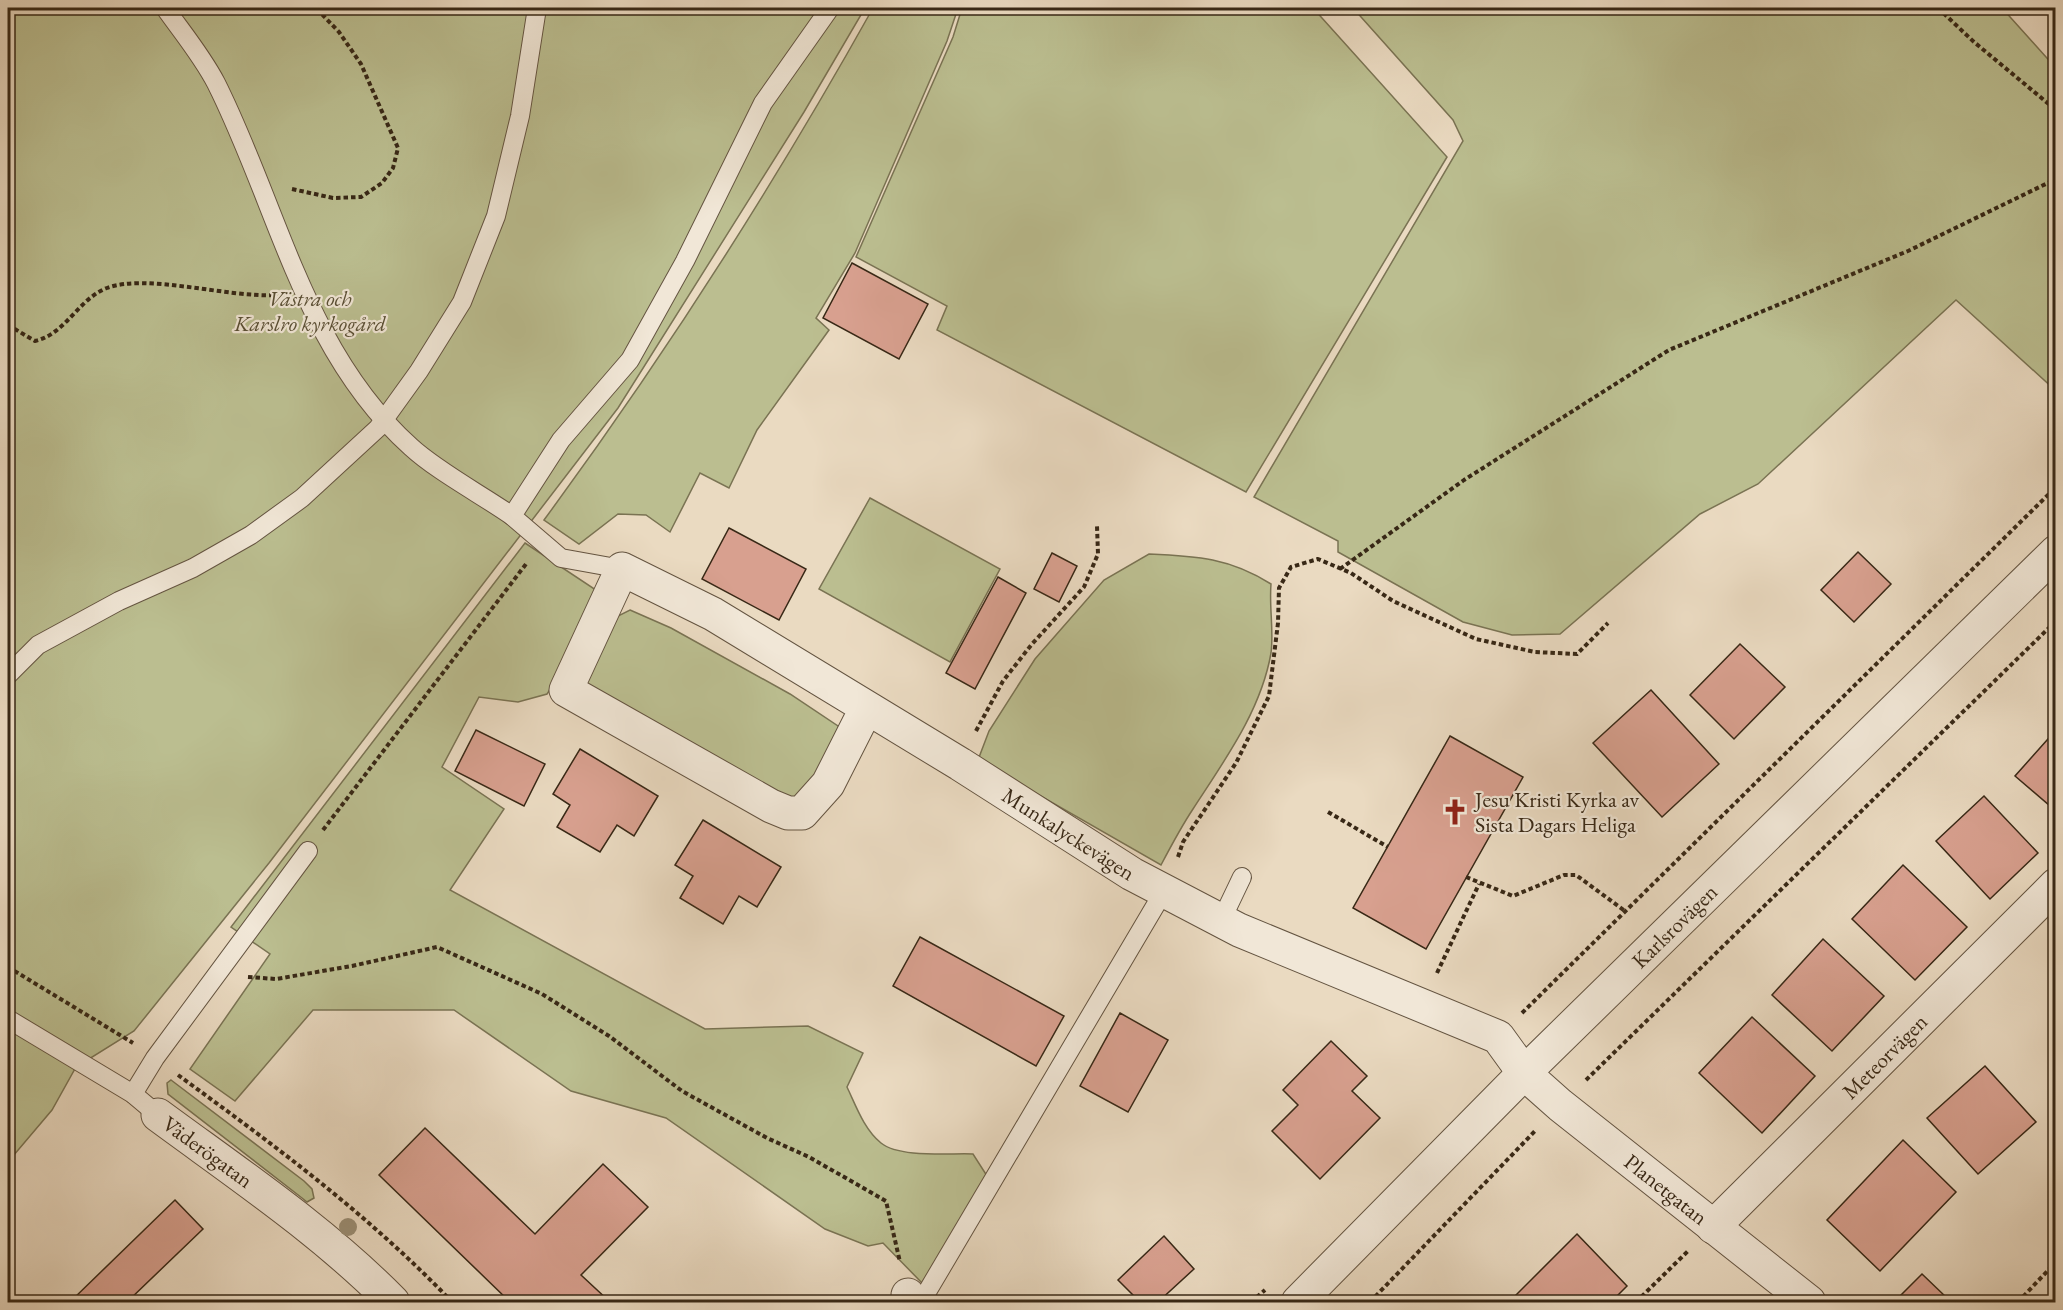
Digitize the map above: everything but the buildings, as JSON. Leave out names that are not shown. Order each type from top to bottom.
[{"type":"street","name":"Karlsrovägen","points":[[1298,1302],[1524,1073],[2055,552]]},
{"type":"street","name":"Munkalyckevägen","points":[[622,569],[713,614],[960,764],[1132,874],[1221,921],[1498,1037]]},
{"type":"street","points":[[622,569],[566,690],[714,775],[771,806],[788,813],[802,813],[828,784],[866,709]]},
{"type":"street","name":"Meteorvägen","points":[[1713,1227],[2055,885]]},
{"type":"street","points":[[1498,1037],[1524,1073]]},
{"type":"street","name":"Planetgatan","points":[[1524,1073],[1560,1105],[1809,1302]]},
{"type":"street","name":"Väderögatan","points":[[158,1115],[275,1202],[369,1278],[393,1302]]},
{"type":"lane","points":[[165,8],[215,82],[301,290],[340,362],[384,419],[412,448],[512,516],[561,558],[622,569]]},
{"type":"lane","points":[[10,667],[38,645],[119,600],[193,568],[251,535],[302,498],[384,419],[420,372],[462,302],[496,216],[520,116],[537,8]]},
{"type":"lane","points":[[512,516],[561,440],[630,360],[684,261],[763,103],[830,8]]},
{"type":"lane","points":[[133,1095],[155,1058],[308,851]]},
{"type":"lane","points":[[1221,921],[1242,877]]},
{"type":"lane","points":[[914,1300],[1164,891]]},
{"type":"lane","name":"Väderögatan","points":[[8,1019],[133,1095],[158,1115]]},
{"type":"path","points":[[261,190],[293,189],[333,198],[361,197],[382,183],[393,168],[398,148],[361,64],[339,32],[316,8]]},
{"type":"path","points":[[1938,8],[1974,42],[2055,110]]},
{"type":"path","points":[[1340,569],[1464,480],[1670,350],[1908,251],[2055,179]]},
{"type":"path","points":[[8,326],[35,340],[50,338],[87,300],[106,288],[127,282],[251,297],[291,294],[301,290]]},
{"type":"path","points":[[1498,1037],[2055,487]]},
{"type":"path","points":[[960,764],[1003,681],[1032,644],[1084,587],[1098,554],[1097,526]]},
{"type":"path","points":[[308,851],[543,542]]},
{"type":"path","points":[[1164,891],[1183,842],[1236,763],[1269,696],[1278,624],[1279,588],[1291,567],[1318,559],[1340,569],[1393,601],[1476,639],[1535,652],[1576,654],[1608,623]]},
{"type":"path","points":[[1370,1302],[1560,1105],[2055,621]]},
{"type":"path","points":[[1328,812],[1388,847]]},
{"type":"path","points":[[1466,877],[1513,896],[1564,875],[1576,875],[1625,911]]},
{"type":"path","points":[[1422,1005],[1479,884]]},
{"type":"path","points":[[216,975],[276,980],[437,947],[542,994],[609,1036],[682,1091],[766,1138],[809,1157],[886,1201],[914,1300]]},
{"type":"path","points":[[1636,1302],[1713,1227]]},
{"type":"path","points":[[2018,1302],[2055,1262]]},
{"type":"path","points":[[1251,1302],[1268,1286]]},
{"type":"green space","name":"Västra och Karslro kyrkogård","points":[[8,8],[865,8],[804,112],[618,408],[269,863],[134,1031],[76,1067],[52,1110],[8,1162]]},
{"type":"green space","points":[[873,8],[958,8],[947,41],[855,253],[816,318],[829,330],[757,430],[729,488],[700,473],[670,532],[646,515],[618,514],[579,544],[544,520],[675,333],[797,140]]},
{"type":"green space","points":[[962,8],[1313,8],[1447,157],[1246,492],[937,330],[947,306],[856,257],[953,37]]},
{"type":"green space","points":[[1353,8],[2002,8],[2055,67],[2055,390],[1956,300],[1758,484],[1700,514],[1560,634],[1512,635],[1463,622],[1338,552],[1338,541],[1254,497],[1463,141],[1453,120]]},
{"type":"green space","points":[[870,498],[1000,569],[950,662],[819,589]]},
{"type":"green space","points":[[525,543],[599,592],[570,660],[547,694],[518,702],[479,697],[442,767],[504,809],[450,890],[705,1029],[808,1026],[863,1053],[847,1087],[861,1117],[881,1143],[889,1148],[912,1153],[973,1154],[989,1179],[923,1284],[883,1243],[868,1246],[825,1229],[666,1118],[571,1091],[454,1010],[313,1010],[235,1101],[190,1069],[270,954],[231,927]]},
{"type":"green space","points":[[1149,554],[1213,560],[1256,575],[1271,584],[1271,653],[1259,695],[1240,735],[1184,823],[1161,865],[978,760],[989,731],[1035,659],[1104,580]]},
{"type":"green space","points":[[630,610],[671,628],[790,694],[838,726],[844,738],[800,801],[779,800],[586,688],[590,665],[616,617]]},
{"type":"green space","points":[[171,1080],[304,1181],[312,1189],[314,1198],[307,1202],[168,1094],[167,1083]]},
{"type":"place","name":"Jesu Kristi Kyrka av Sista Dagars Heliga","points":[[1455,812]]}]
